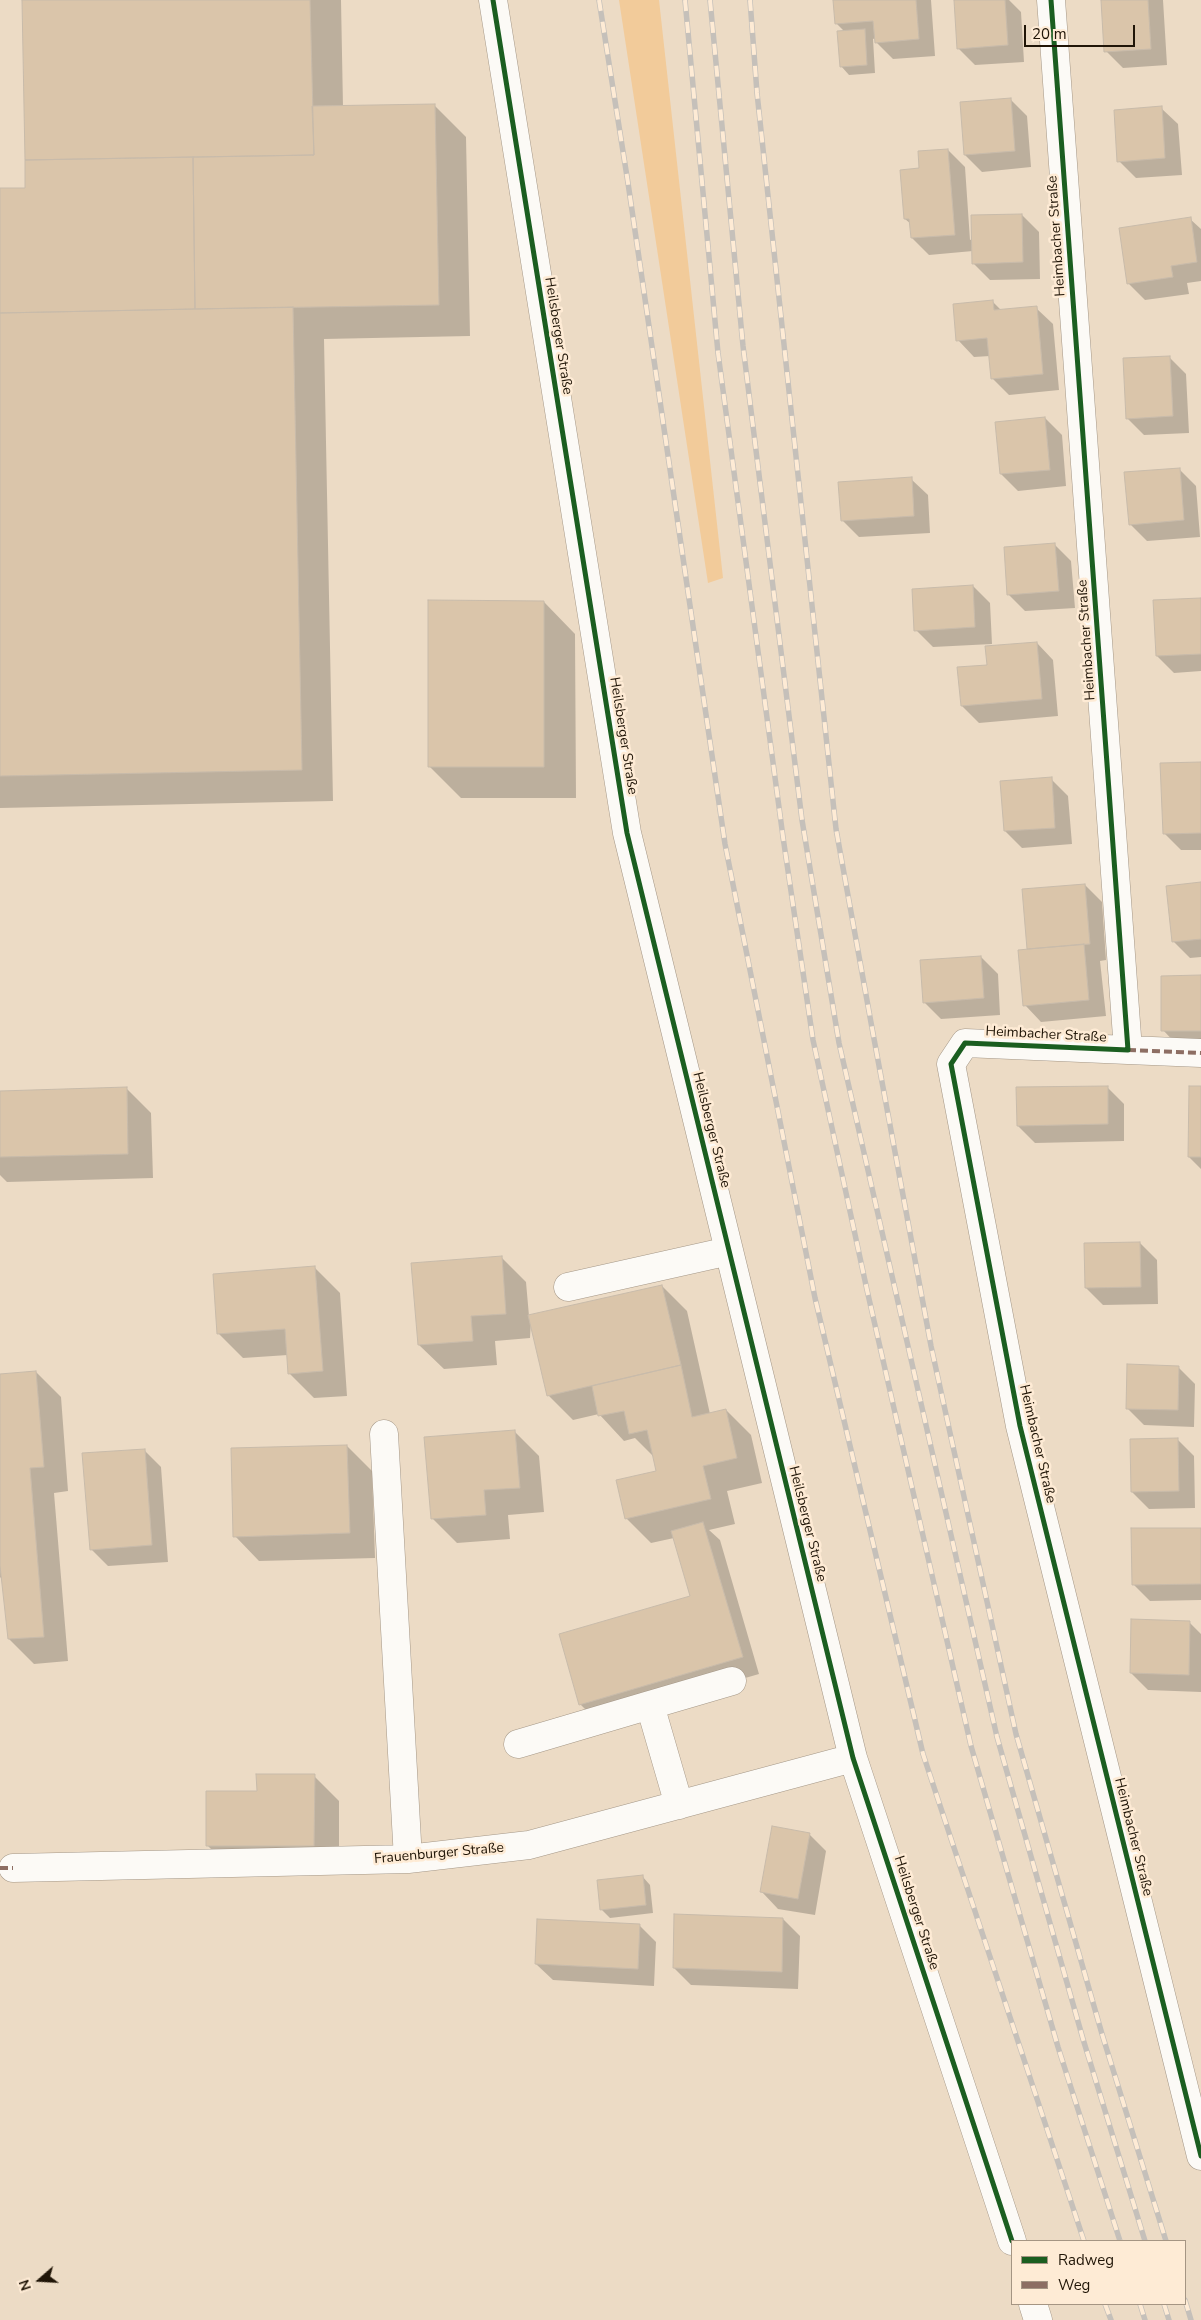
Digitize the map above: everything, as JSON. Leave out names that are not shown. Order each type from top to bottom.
[{"type":"street","name":"Heilsberger Straße","points":[[493,0],[627,833],[853,1758],[1012,2240]]},
{"type":"street","name":"Heimbacher Straße","points":[[1051,0],[1128,1050],[965,1042],[951,1064],[1020,1426],[1201,2156]]},
{"type":"street","points":[[1128,1050],[1201,1052]]},
{"type":"street","points":[[568,1287],[729,1251]]},
{"type":"street","points":[[384,1434],[408,1859]]},
{"type":"street","points":[[518,1744],[732,1681]]},
{"type":"street","points":[[650,1705],[679,1805]]},
{"type":"street","name":"Frauenburger Straße","points":[[13,1868],[408,1859],[529,1845],[853,1758]]},
{"type":"street","points":[[1033,2305],[1038,2320]]},
{"type":"shaded area","points":[[619,0],[659,0],[723,578],[708,583]]},
{"type":"building","points":[[22,0],[310,0],[314,155],[25,160]]},
{"type":"building","points":[[833,0],[916,0],[919,39],[875,43],[873,21],[835,24]]},
{"type":"building","points":[[954,0],[1005,0],[1008,45],[957,49]]},
{"type":"building","points":[[1101,0],[1148,0],[1151,49],[1104,52]]},
{"type":"building","points":[[865,29],[867,65],[840,67],[837,31]]},
{"type":"building","points":[[1011,98],[1015,151],[964,155],[960,102]]},
{"type":"building","points":[[435,104],[439,305],[195,309],[193,157],[314,155],[312,106]]},
{"type":"building","points":[[1162,106],[1165,158],[1117,162],[1114,110]]},
{"type":"building","points":[[948,149],[955,235],[911,238],[909,219],[904,219],[900,170],[919,168],[918,151]]},
{"type":"building","points":[[193,157],[195,309],[0,313],[0,188],[25,188],[25,160]]},
{"type":"building","points":[[1022,214],[1023,262],[972,264],[971,215]]},
{"type":"building","points":[[1191,217],[1197,262],[1171,266],[1173,277],[1127,284],[1119,228]]},
{"type":"building","points":[[993,300],[994,310],[1037,306],[1043,374],[991,379],[987,338],[956,341],[953,304]]},
{"type":"building","points":[[293,307],[302,770],[0,776],[0,313]]},
{"type":"building","points":[[1170,356],[1173,416],[1126,419],[1123,358]]},
{"type":"building","points":[[1045,417],[1050,470],[1000,474],[995,422]]},
{"type":"building","points":[[1180,468],[1184,520],[1129,525],[1124,472]]},
{"type":"building","points":[[912,477],[914,516],[841,521],[838,482]]},
{"type":"building","points":[[1055,543],[1059,591],[1007,595],[1004,547]]},
{"type":"building","points":[[973,585],[975,627],[914,631],[912,589]]},
{"type":"building","points":[[1201,598],[1201,654],[1156,656],[1153,600]]},
{"type":"building","points":[[428,600],[544,601],[544,767],[428,767]]},
{"type":"building","points":[[1037,642],[1042,699],[961,706],[957,667],[987,665],[985,646]]},
{"type":"building","points":[[1201,762],[1201,833],[1163,834],[1160,763]]},
{"type":"building","points":[[1052,777],[1055,828],[1004,831],[1000,781]]},
{"type":"building","points":[[1201,882],[1201,939],[1172,942],[1166,886]]},
{"type":"building","points":[[1085,884],[1090,944],[1027,949],[1022,889]]},
{"type":"building","points":[[1084,944],[1089,1000],[1023,1006],[1018,950]]},
{"type":"building","points":[[981,956],[984,998],[923,1003],[920,960]]},
{"type":"building","points":[[1201,975],[1201,1031],[1161,1031],[1161,976]]},
{"type":"building","points":[[1108,1086],[1108,1124],[1017,1126],[1016,1087]]},
{"type":"building","points":[[1189,1086],[1201,1086],[1201,1157],[1188,1157]]},
{"type":"building","points":[[127,1087],[128,1154],[0,1157],[0,1091]]},
{"type":"building","points":[[1140,1242],[1141,1287],[1085,1288],[1084,1243]]},
{"type":"building","points":[[502,1256],[506,1314],[471,1316],[473,1341],[418,1345],[411,1263]]},
{"type":"building","points":[[315,1266],[323,1371],[288,1374],[285,1329],[217,1334],[213,1274]]},
{"type":"building","points":[[662,1285],[681,1365],[547,1396],[528,1315]]},
{"type":"building","points":[[1127,1364],[1179,1366],[1178,1410],[1126,1409]]},
{"type":"building","points":[[681,1365],[692,1417],[726,1409],[737,1458],[703,1466],[711,1499],[625,1519],[616,1480],[656,1471],[647,1430],[629,1434],[624,1411],[598,1416],[592,1386]]},
{"type":"building","points":[[36,1371],[44,1467],[30,1468],[44,1637],[8,1639],[0,1566],[0,1374]]},
{"type":"building","points":[[515,1430],[520,1488],[484,1490],[486,1515],[431,1519],[424,1437]]},
{"type":"building","points":[[1178,1438],[1179,1491],[1131,1492],[1130,1439]]},
{"type":"building","points":[[347,1445],[350,1533],[233,1537],[231,1448]]},
{"type":"building","points":[[145,1449],[152,1545],[90,1550],[82,1453]]},
{"type":"building","points":[[703,1522],[743,1657],[579,1705],[559,1634],[690,1596],[671,1531]]},
{"type":"building","points":[[1131,1528],[1201,1528],[1201,1584],[1132,1585]]},
{"type":"building","points":[[1131,1619],[1190,1621],[1189,1675],[1130,1673]]},
{"type":"building","points":[[256,1774],[315,1774],[314,1846],[206,1846],[206,1791],[257,1791]]},
{"type":"building","points":[[772,1826],[810,1833],[798,1899],[760,1892]]},
{"type":"building","points":[[643,1875],[646,1905],[600,1910],[597,1880]]},
{"type":"building","points":[[674,1914],[783,1918],[782,1972],[673,1968]]},
{"type":"building","points":[[537,1919],[640,1924],[638,1969],[535,1964]]},
{"type":"railway","points":[[599,0],[628,183],[725,844],[815,1298],[923,1754],[1084,2240]]},
{"type":"railway","points":[[685,0],[718,353],[783,837],[813,1040],[867,1290],[971,1746],[1058,2047],[1120,2240]]},
{"type":"railway","points":[[710,0],[743,346],[802,820],[839,1043],[997,1737],[1083,2039],[1145,2240]]},
{"type":"railway","points":[[750,0],[757,93],[836,829],[931,1346],[1016,1734],[1102,2034],[1166,2240]]},
{"type":"railway","points":[[1186,2303],[1191,2320]]},
{"type":"railway","points":[[1105,2305],[1111,2320]]},
{"type":"railway","points":[[1140,2305],[1145,2320]]},
{"type":"railway","points":[[1164,2305],[1169,2320]]},
{"type":"marked path","points":[[1128,1050],[1201,1053]]},
{"type":"marked path","points":[[0,1868],[13,1868]]},
{"type":"cycle path","points":[[493,0],[627,833],[853,1758],[1012,2240]]},
{"type":"cycle path","points":[[1051,0],[1128,1050],[965,1043],[951,1064],[1020,1426],[1201,2156]]}]
